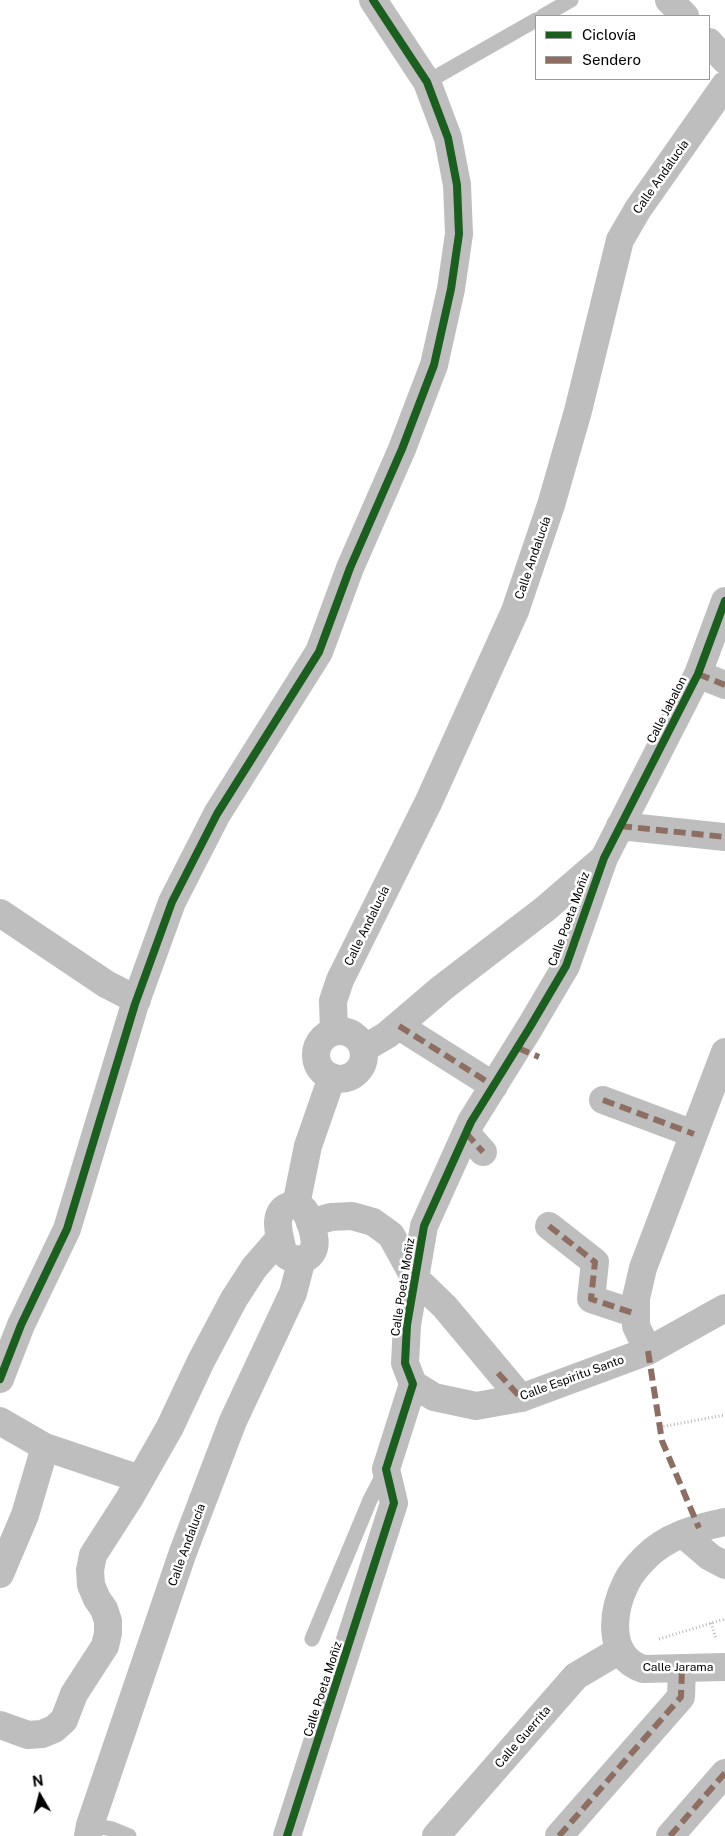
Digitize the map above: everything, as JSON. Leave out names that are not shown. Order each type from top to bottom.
[{"type":"street","points":[[0,1379],[22,1325],[67,1229],[137,1000],[172,902],[217,814],[319,652],[350,568],[402,449],[434,365],[451,289],[459,234],[457,185],[448,138],[427,82],[372,0]]},
{"type":"street","points":[[670,0],[684,15]]},
{"type":"street","points":[[710,43],[725,60]]},
{"type":"street","name":"Calle Andalucía","points":[[334,1032],[333,1001],[340,980],[429,801],[516,611],[551,505],[578,411],[620,240],[638,209],[725,84]]},
{"type":"street","name":"Calle Jabalon","points":[[620,826],[698,674],[725,602]]},
{"type":"street","points":[[698,674],[725,685]]},
{"type":"street","points":[[620,826],[725,837]]},
{"type":"street","name":"Calle Poeta Moñiz","points":[[413,1384],[405,1363],[407,1325],[424,1226],[474,1143],[471,1122],[494,1086],[528,1052],[566,966],[604,858],[620,826]]},
{"type":"street","points":[[364,1049],[388,1035],[442,988],[545,909],[604,858]]},
{"type":"street","points":[[0,914],[106,984],[137,1000]]},
{"type":"street","points":[[399,1026],[494,1086]]},
{"type":"street","points":[[344,1031],[352,1034],[360,1041],[364,1049],[361,1067],[354,1074],[346,1078],[332,1077],[321,1069],[317,1061],[320,1042],[334,1032],[344,1031]]},
{"type":"street","points":[[648,1351],[636,1326],[636,1298],[643,1268],[725,1052]]},
{"type":"street","points":[[332,1077],[308,1146],[303,1214],[315,1243],[314,1248],[307,1257],[297,1260],[283,1252],[278,1215],[286,1207],[303,1214],[331,1217],[352,1216],[373,1222],[391,1235],[414,1277],[445,1307],[520,1398]]},
{"type":"street","points":[[603,1100],[694,1134]]},
{"type":"street","points":[[549,1226],[595,1262],[591,1299],[636,1314]]},
{"type":"street","points":[[0,1725],[28,1735],[42,1734],[54,1729],[64,1720],[74,1694],[105,1646],[108,1634],[108,1621],[104,1609],[91,1585],[90,1570],[93,1555],[170,1427],[201,1361],[234,1299],[254,1268],[280,1238]]},
{"type":"street","name":"Calle Andalucía","points":[[89,1830],[183,1552],[233,1421],[293,1293],[302,1259]]},
{"type":"street","name":"Calle Espiritu Santo","points":[[413,1384],[434,1397],[476,1406],[520,1398],[648,1351],[725,1308]]},
{"type":"street","points":[[386,1469],[413,1384]]},
{"type":"street","points":[[0,1421],[45,1447],[140,1479]]},
{"type":"street","points":[[0,1574],[25,1515],[45,1447]]},
{"type":"street","name":"Calle Poeta Moñiz","points":[[287,1836],[394,1503],[386,1469]]},
{"type":"street","points":[[620,1650],[615,1640],[619,1603],[626,1582],[645,1558],[670,1539],[698,1528],[725,1522]]},
{"type":"street","points":[[683,1534],[710,1557],[725,1565]]},
{"type":"street","name":"Calle Jarama","points":[[620,1650],[626,1660],[634,1666],[643,1669],[725,1667]]},
{"type":"street","name":"Calle Guerrita","points":[[436,1836],[576,1676],[620,1650]]},
{"type":"street","points":[[558,1836],[681,1697],[682,1668]]},
{"type":"street","points":[[670,1836],[725,1773]]},
{"type":"lane","points":[[545,15],[571,0]]},
{"type":"lane","points":[[427,82],[535,21]]},
{"type":"lane","points":[[312,1639],[370,1500],[386,1469]]},
{"type":"lane","points":[[89,1830],[112,1829],[129,1836]]},
{"type":"path","points":[[660,1427],[725,1415]]},
{"type":"path","points":[[620,1650],[725,1619]]},
{"type":"marked path","points":[[698,674],[725,685]]},
{"type":"marked path","points":[[620,826],[725,837]]},
{"type":"marked path","points":[[399,1026],[494,1086]]},
{"type":"marked path","points":[[518,1048],[539,1057]]},
{"type":"marked path","points":[[603,1100],[694,1134]]},
{"type":"marked path","points":[[466,1133],[483,1152]]},
{"type":"marked path","points":[[549,1226],[595,1262],[591,1299],[636,1314]]},
{"type":"marked path","points":[[648,1351],[662,1441],[699,1528]]},
{"type":"marked path","points":[[498,1373],[521,1398]]},
{"type":"marked path","points":[[559,1836],[681,1697],[682,1668]]},
{"type":"marked path","points":[[670,1836],[725,1773]]},
{"type":"cycle path","points":[[0,1379],[21,1325],[67,1229],[135,1004],[172,902],[217,814],[319,652],[350,568],[402,449],[434,365],[451,289],[459,234],[457,185],[448,138],[427,82],[373,0]]},
{"type":"cycle path","points":[[287,1836],[394,1503],[386,1469],[413,1384],[405,1363],[407,1325],[424,1226],[471,1122],[566,966],[604,858],[698,674],[725,601]]}]
